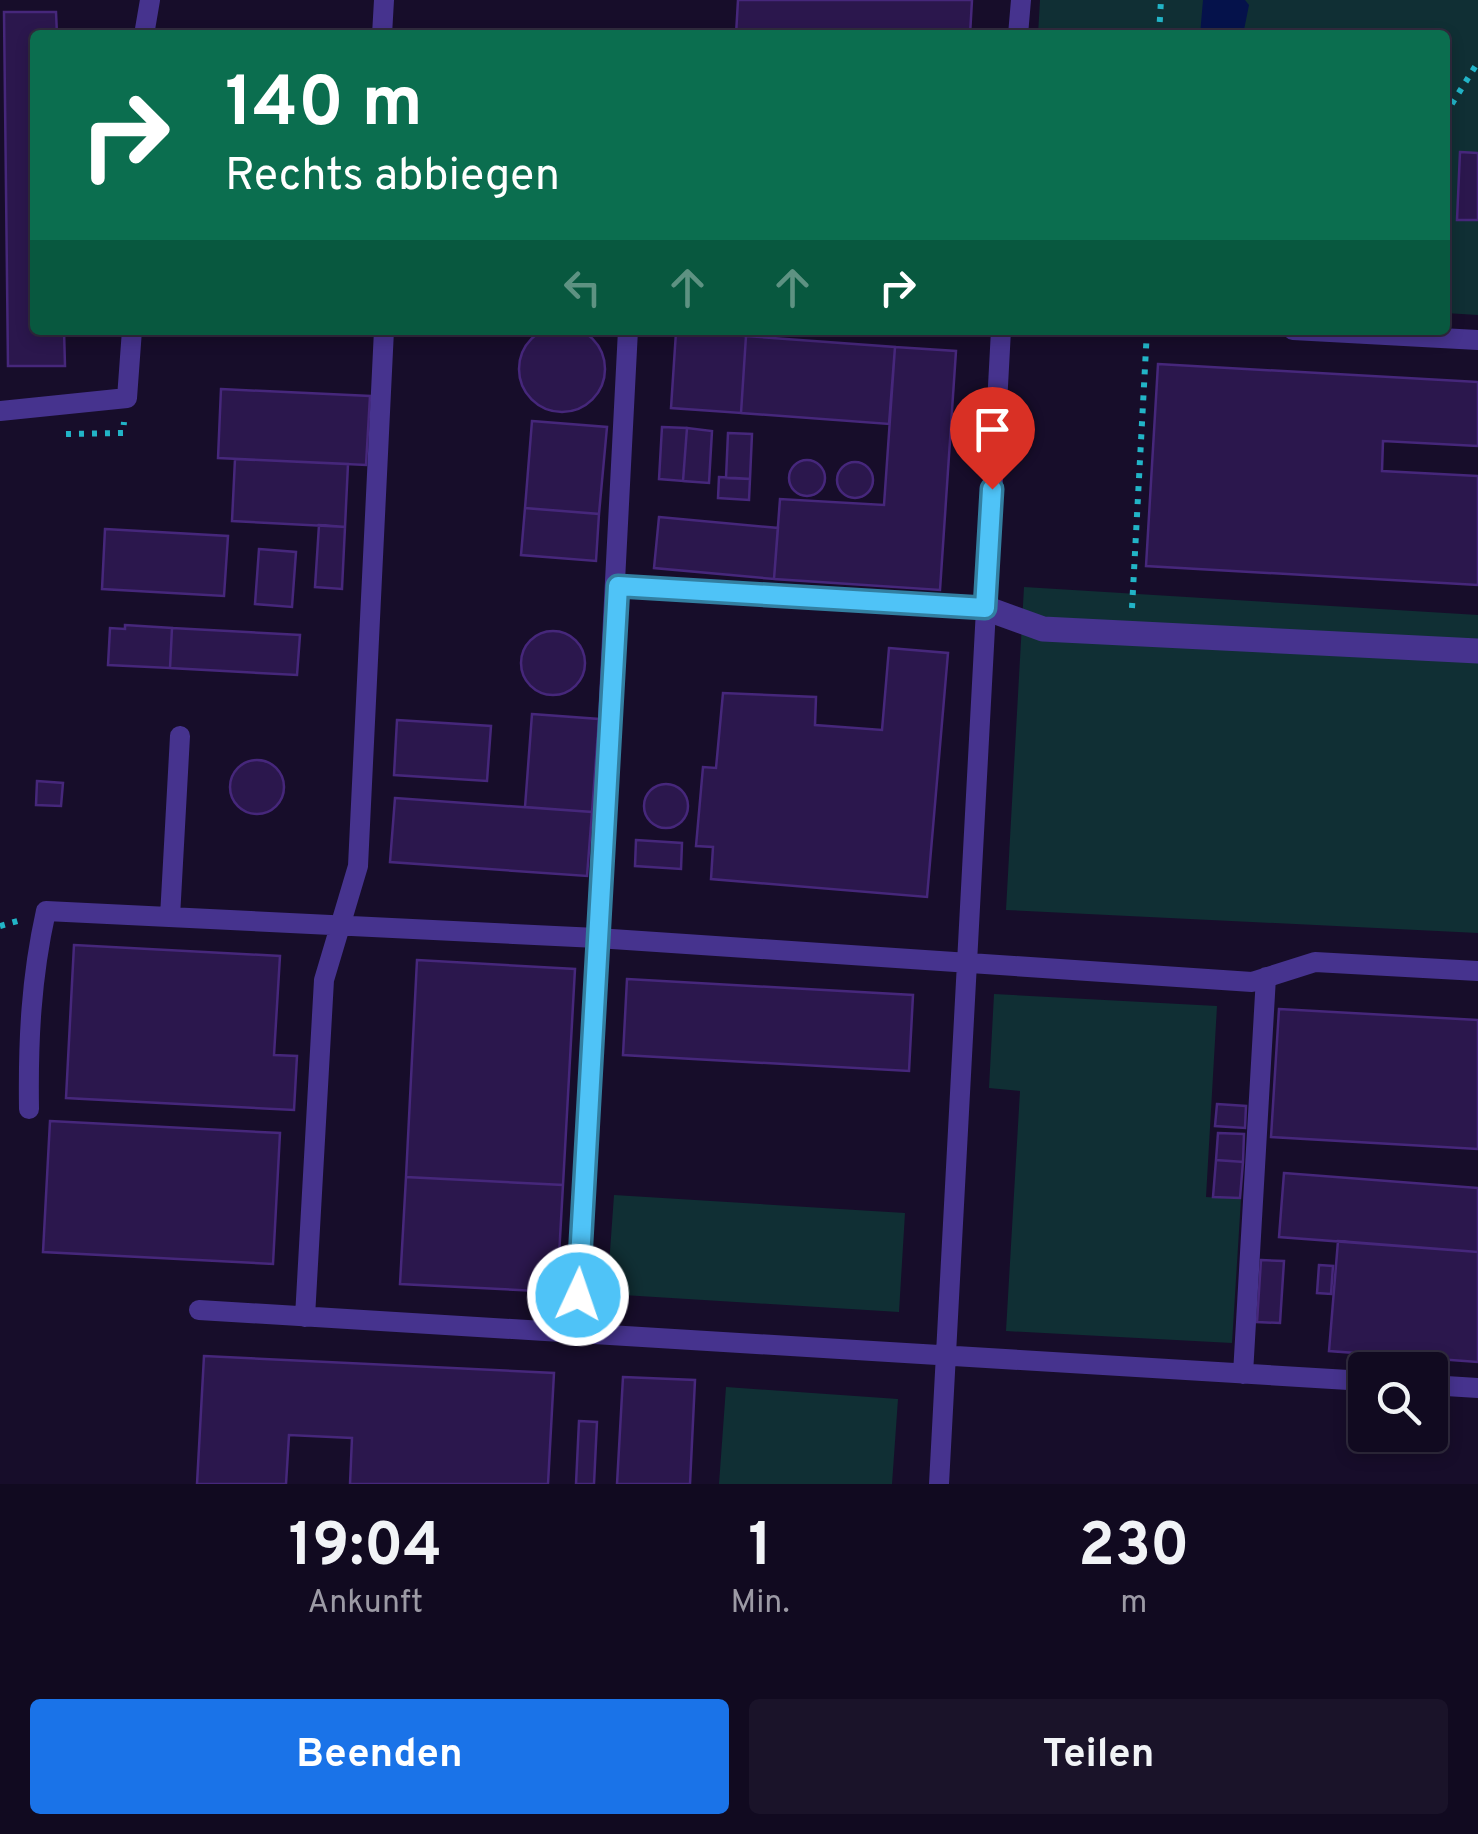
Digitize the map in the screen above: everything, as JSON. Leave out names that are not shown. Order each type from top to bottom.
[{"type":"street","points":[[985,608],[1043,629],[1478,651]]},
{"type":"lane","points":[[145,30],[150,0]]},
{"type":"lane","points":[[382,30],[384,0]]},
{"type":"lane","points":[[1018,30],[1021,0]]},
{"type":"lane","points":[[0,410],[127,398],[132,335]]},
{"type":"lane","points":[[306,1317],[324,980],[358,866],[384,335]]},
{"type":"lane","points":[[576,1335],[618,586],[628,335]]},
{"type":"lane","points":[[939,1484],[964,962],[1001,335]]},
{"type":"lane","points":[[1386,335],[1478,340]]},
{"type":"lane","points":[[618,586],[985,608]]},
{"type":"lane","points":[[170,917],[180,736]]},
{"type":"lane","points":[[29,1109],[28,1038],[35,962],[46,911],[597,938],[1252,982],[1315,962],[1478,970]]},
{"type":"lane","points":[[1243,1374],[1266,977]]},
{"type":"lane","points":[[198,1310],[1348,1380]]},
{"type":"lane","points":[[1448,1386],[1478,1388]]},
{"type":"path","points":[[1159,30],[1161,0]]},
{"type":"path","points":[[1450,107],[1478,62]]},
{"type":"path","points":[[1131,634],[1147,335]]},
{"type":"green space","points":[[1040,0],[1478,0],[1478,315],[1450,313],[1450,30],[1038,30]]},
{"type":"green space","points":[[1024,587],[1478,615],[1478,933],[1006,910]]},
{"type":"green space","points":[[994,994],[1217,1006],[1206,1197],[1241,1199],[1232,1343],[1006,1331],[1020,1091],[989,1088]]},
{"type":"green space","points":[[614,1195],[905,1213],[899,1312],[607,1294]]},
{"type":"green space","points":[[726,1387],[898,1399],[892,1484],[719,1484]]},
{"type":"shaded area","points":[[1203,0],[1245,0],[1249,5],[1244,30],[1200,30]]},
{"type":"building","points":[[738,0],[972,0],[970,30],[736,30]]},
{"type":"building","points":[[4,12],[56,12],[57,30],[30,30],[30,335],[64,335],[65,366],[8,366]]},
{"type":"building","points":[[1460,152],[1478,153],[1478,220],[1457,220]]},
{"type":"building","points":[[536,335],[588,335],[598,345],[604,361],[598,393],[586,405],[570,411],[538,405],[526,393],[520,377],[522,353]]},
{"type":"building","points":[[676,335],[746,336],[741,413],[671,408]]},
{"type":"building","points":[[746,336],[895,347],[889,424],[741,413]]},
{"type":"building","points":[[895,347],[956,351],[940,590],[774,579],[780,499],[884,505]]},
{"type":"building","points":[[1158,364],[1478,382],[1478,446],[1383,441],[1382,471],[1478,476],[1478,585],[1146,566]]},
{"type":"building","points":[[221,389],[370,396],[366,465],[218,458]]},
{"type":"building","points":[[532,421],[607,427],[599,514],[525,508]]},
{"type":"building","points":[[662,427],[687,428],[683,481],[659,479]]},
{"type":"building","points":[[687,428],[712,431],[709,483],[683,481]]},
{"type":"building","points":[[728,433],[752,434],[750,479],[726,478]]},
{"type":"building","points":[[235,459],[348,464],[345,527],[232,521]]},
{"type":"building","points":[[807,460],[820,465],[825,478],[820,491],[807,496],[794,491],[789,478],[794,465]]},
{"type":"building","points":[[855,462],[868,467],[873,480],[868,493],[855,498],[842,493],[837,480],[842,467]]},
{"type":"building","points":[[719,477],[750,479],[749,500],[718,498]]},
{"type":"building","points":[[525,508],[599,514],[596,561],[521,555]]},
{"type":"building","points":[[659,517],[778,528],[774,579],[654,568]]},
{"type":"building","points":[[319,525],[345,527],[342,589],[315,587]]},
{"type":"building","points":[[105,529],[228,536],[224,596],[102,589]]},
{"type":"building","points":[[259,549],[296,552],[292,607],[255,604]]},
{"type":"building","points":[[125,625],[172,628],[170,668],[108,665],[110,628],[125,629]]},
{"type":"building","points":[[172,628],[300,635],[297,675],[170,668]]},
{"type":"building","points":[[553,631],[575,641],[585,663],[575,685],[553,695],[531,685],[521,663],[531,641]]},
{"type":"building","points":[[889,648],[948,653],[927,897],[711,879],[713,847],[696,846],[703,767],[716,768],[723,693],[816,697],[815,725],[882,730]]},
{"type":"building","points":[[532,714],[599,719],[592,812],[525,807]]},
{"type":"building","points":[[397,720],[491,726],[487,781],[394,775]]},
{"type":"building","points":[[257,760],[276,768],[284,787],[276,806],[257,814],[238,806],[230,787],[238,768]]},
{"type":"building","points":[[37,781],[63,783],[61,806],[36,805]]},
{"type":"building","points":[[666,784],[682,790],[688,806],[682,822],[666,828],[650,822],[644,806],[650,790]]},
{"type":"building","points":[[395,798],[592,812],[587,876],[390,862]]},
{"type":"building","points":[[636,840],[682,843],[681,869],[635,866]]},
{"type":"building","points":[[74,945],[280,956],[274,1055],[297,1056],[294,1110],[66,1098]]},
{"type":"building","points":[[417,960],[575,969],[563,1185],[406,1177]]},
{"type":"building","points":[[627,979],[913,995],[909,1071],[623,1055]]},
{"type":"building","points":[[1279,1009],[1478,1020],[1478,1149],[1271,1137]]},
{"type":"building","points":[[1217,1104],[1246,1106],[1245,1128],[1215,1126]]},
{"type":"building","points":[[50,1121],[280,1133],[273,1264],[43,1252]]},
{"type":"building","points":[[1218,1133],[1244,1134],[1243,1162],[1216,1160]]},
{"type":"building","points":[[1216,1160],[1243,1162],[1240,1198],[1213,1197]]},
{"type":"building","points":[[1284,1173],[1478,1188],[1478,1252],[1279,1237]]},
{"type":"building","points":[[406,1177],[563,1185],[557,1292],[400,1284]]},
{"type":"building","points":[[1338,1241],[1478,1252],[1478,1362],[1448,1360],[1448,1352],[1329,1351]]},
{"type":"building","points":[[1261,1260],[1284,1261],[1280,1323],[1257,1322]]},
{"type":"building","points":[[1319,1265],[1333,1266],[1331,1294],[1317,1293]]},
{"type":"building","points":[[204,1356],[554,1373],[548,1484],[350,1484],[352,1438],[289,1435],[286,1484],[197,1484]]},
{"type":"building","points":[[623,1377],[695,1380],[690,1484],[617,1484]]},
{"type":"building","points":[[579,1421],[597,1422],[594,1484],[576,1484]]},
{"type":"route","points":[[578,1295],[618,586],[985,608],[992,489]]}]
